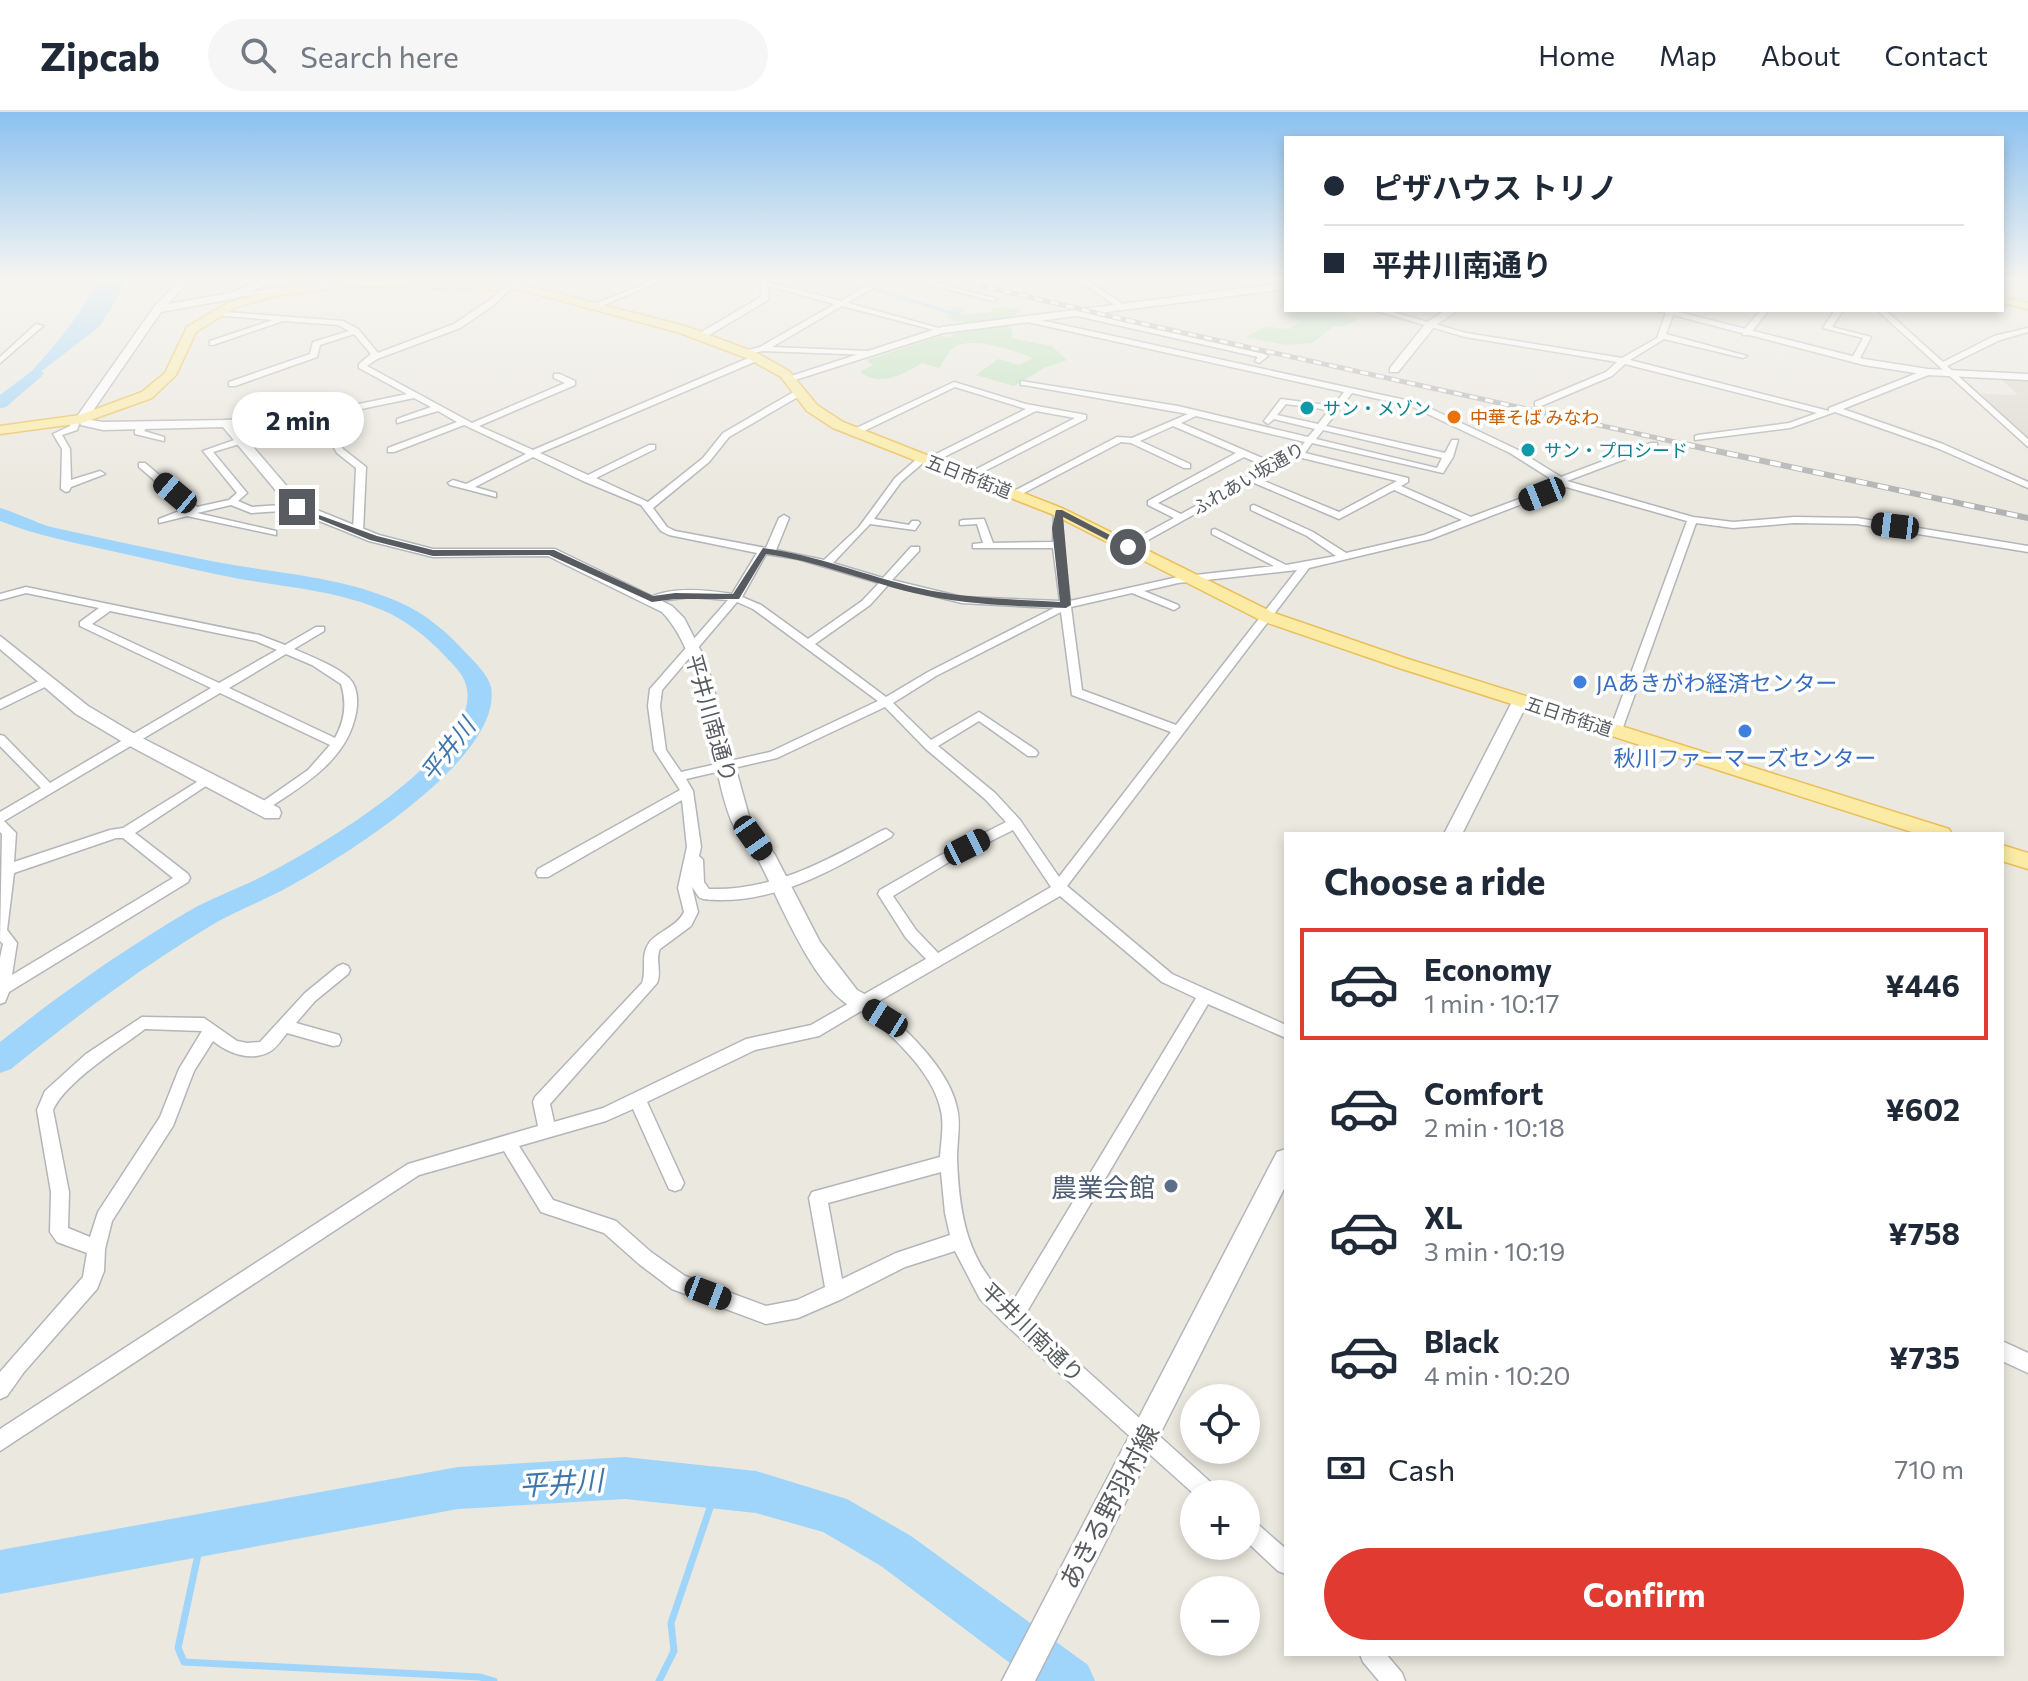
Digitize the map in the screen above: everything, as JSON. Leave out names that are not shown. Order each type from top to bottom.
[{"type":"main road","name":"五日市街道","points":[[0,430],[79,420],[126,405],[157,389],[172,373],[180,353]]},
{"type":"main road","name":"五日市街道","points":[[755,353],[791,378],[824,417],[1059,512],[1268,617],[1936,832]]},
{"type":"main road","points":[[2004,854],[2028,861]]},
{"type":"street","points":[[100,474],[66,487],[66,449],[57,434],[74,428],[127,353]]},
{"type":"street","points":[[232,384],[314,353]]},
{"type":"street","points":[[374,353],[374,357]]},
{"type":"street","points":[[387,353],[374,357],[362,366],[468,424],[648,507],[664,529],[672,533],[826,564],[962,600],[1066,605],[1191,579],[1306,565],[1344,557],[1436,534],[1472,521],[1654,445]]},
{"type":"street","points":[[393,353],[404,359]]},
{"type":"street","points":[[467,487],[755,353]]},
{"type":"street","points":[[791,378],[868,353]]},
{"type":"street","points":[[1201,353],[1256,364],[1423,408],[1513,451],[1565,482],[1692,520],[1733,525],[1794,520],[1857,521],[2028,549]]},
{"type":"street","points":[[1252,353],[1264,356],[1256,364]]},
{"type":"street","points":[[1394,370],[1407,353]]},
{"type":"street","points":[[1572,353],[1623,361],[1831,411],[1940,446],[2028,485]]},
{"type":"street","points":[[1538,404],[1609,374],[1635,353]]},
{"type":"street","points":[[1732,353],[1743,356]]},
{"type":"street","points":[[1828,353],[1928,372],[2028,377]]},
{"type":"street","points":[[1855,360],[1859,353]]},
{"type":"street","points":[[1928,353],[2028,444]]},
{"type":"street","points":[[1942,366],[1967,353]]},
{"type":"street","points":[[1698,438],[1790,425],[1928,372]]},
{"type":"street","points":[[391,450],[572,383],[557,376]]},
{"type":"street","points":[[1024,383],[1178,409],[1192,415],[1440,471],[1455,442]]},
{"type":"street","points":[[855,432],[954,384],[1007,401],[1083,417],[968,476]]},
{"type":"street","name":"ふれあい坂通り","points":[[1128,547],[1297,454],[1337,409],[1345,387]]},
{"type":"street","points":[[648,507],[706,460],[726,435],[800,392]]},
{"type":"street","points":[[79,420],[96,425],[145,425],[306,418],[414,395]]},
{"type":"street","points":[[1261,430],[1284,401],[1337,409]]},
{"type":"street","points":[[826,564],[868,521],[898,480],[925,460],[1037,407]]},
{"type":"street","points":[[400,421],[437,408]]},
{"type":"street","points":[[1133,441],[1192,415]]},
{"type":"street","points":[[1272,416],[1449,457]]},
{"type":"street","points":[[306,418],[330,434],[340,451],[361,467],[358,532]]},
{"type":"street","name":"平井川南通り","points":[[226,423],[297,507],[358,532],[433,553],[550,552],[652,599],[676,618],[693,648],[728,765],[741,821],[765,855],[812,947],[849,996],[885,1018],[915,1052],[948,1105],[949,1162],[959,1241],[967,1264],[987,1293],[1013,1318],[1193,1480]]},
{"type":"street","points":[[1173,423],[1273,466]]},
{"type":"street","points":[[145,425],[138,432],[161,439]]},
{"type":"street","points":[[1015,494],[1120,439],[1133,441],[1187,466]]},
{"type":"street","points":[[162,521],[232,502],[242,493],[207,451],[240,441]]},
{"type":"street","points":[[586,479],[652,447]]},
{"type":"street","points":[[1180,517],[1151,503],[1244,453]]},
{"type":"street","points":[[1252,479],[1339,516],[1405,480],[1297,454]]},
{"type":"street","points":[[142,465],[192,507],[191,514],[273,533]]},
{"type":"street","points":[[453,483],[493,495]]},
{"type":"street","points":[[1396,487],[1472,521]]},
{"type":"street","points":[[232,502],[251,510],[297,507]]},
{"type":"street","points":[[1254,508],[1310,534],[1344,557]]},
{"type":"street","points":[[244,528],[267,514],[265,510]]},
{"type":"street","points":[[1059,512],[1058,545],[1076,692],[1180,731]]},
{"type":"street","points":[[784,518],[736,597],[656,689],[654,706],[660,750],[687,791],[697,883],[705,894],[754,893],[817,871],[886,834]]},
{"type":"street","points":[[1616,730],[1692,520]]},
{"type":"street","points":[[868,521],[912,528],[915,523]]},
{"type":"street","points":[[963,523],[981,521],[983,546],[1058,545]]},
{"type":"street","points":[[1215,532],[1282,566]]},
{"type":"street","points":[[808,644],[866,603],[915,549]]},
{"type":"street","points":[[0,1441],[414,1169],[436,1160],[606,1114],[752,1044],[814,1031],[1059,887],[1306,565]]},
{"type":"street","points":[[0,597],[26,590],[259,638],[346,682],[352,701],[347,727],[338,744],[312,773],[267,810],[134,741],[82,710],[0,641]]},
{"type":"street","points":[[1136,590],[1174,607]]},
{"type":"street","points":[[652,599],[675,596],[736,597],[757,607],[886,702],[930,746],[990,796],[1015,823],[1059,887],[1167,978],[1284,1031]]},
{"type":"street","points":[[678,777],[781,752],[886,702],[932,674],[1066,605]]},
{"type":"street","points":[[108,607],[84,624],[338,744]]},
{"type":"street","points":[[0,818],[320,629]]},
{"type":"street","points":[[0,705],[45,682]]},
{"type":"street","points":[[1454,832],[1521,700]]},
{"type":"street","points":[[930,746],[979,716],[1032,753]]},
{"type":"street","points":[[0,739],[49,789]]},
{"type":"street","points":[[7,870],[115,833],[126,833],[209,780]]},
{"type":"street","points":[[543,873],[687,791]]},
{"type":"street","points":[[935,959],[911,934],[885,894],[944,859],[1015,823]]},
{"type":"street","points":[[0,825],[9,833],[0,931],[10,943],[2,993]]},
{"type":"street","points":[[2,993],[183,878],[126,833]]},
{"type":"street","points":[[548,1132],[541,1102],[647,987],[652,979],[651,953],[655,945],[686,922],[691,912],[685,888],[694,847]]},
{"type":"street","points":[[96,1249],[88,1244],[70,1241],[59,1232],[60,1192],[45,1110],[51,1096],[92,1059],[142,1023],[204,1024],[223,1043],[254,1051],[265,1047],[310,997],[343,970]]},
{"type":"street","points":[[1013,1318],[1205,996]]},
{"type":"street","points":[[284,1026],[333,1040]]},
{"type":"street","points":[[0,1389],[17,1365],[90,1283],[104,1218],[167,1121],[187,1069],[211,1030]]},
{"type":"street","points":[[637,1099],[675,1183]]},
{"type":"street","points":[[508,1143],[547,1206],[610,1227],[679,1283],[766,1315],[798,1309],[902,1259],[959,1241]]},
{"type":"street","points":[[835,1293],[818,1198],[949,1162]]},
{"type":"street","name":"あきる野羽村線","points":[[1018,1681],[1284,1164]]},
{"type":"street","points":[[2004,1352],[2028,1363]]},
{"type":"street","points":[[1260,1540],[1284,1561]]},
{"type":"street","points":[[1373,1656],[1394,1681]]},
{"type":"shaded area","points":[[2001,379],[2028,379],[2028,440],[1981,394],[2018,395]]},
{"type":"green space","points":[[888,353],[948,353],[939,368],[922,363],[883,379],[868,377],[860,372],[873,365],[867,361]]},
{"type":"green space","points":[[1019,353],[1059,353],[1067,360],[1044,368],[1014,386],[976,375],[998,359],[1019,365],[1033,358]]},
{"type":"water","points":[[48,353],[65,353],[8,397]]},
{"type":"waterway","name":"平井川","points":[[0,403],[36,373]]},
{"type":"waterway","name":"平井川","points":[[0,514],[43,531],[329,588],[386,604],[434,633],[467,667],[479,687],[478,713],[462,742],[402,800],[297,870],[210,912],[149,950],[73,1003],[0,1060]]},
{"type":"waterway","name":"平井川","points":[[0,1572],[458,1488],[625,1478],[705,1485],[756,1492],[832,1514],[896,1551],[1072,1681]]},
{"type":"waterway","points":[[659,1681],[674,1651],[671,1623],[717,1487]]},
{"type":"waterway","points":[[202,1536],[178,1648],[184,1662],[480,1677],[494,1681]]},
{"type":"railway","points":[[1275,353],[1684,444]]},
{"type":"railway","points":[[1684,444],[2028,518]]},
{"type":"railway","points":[[1684,444],[1693,446]]},
{"type":"place","name":"サン・メゾン","points":[[1307,408]]},
{"type":"place","name":"中華そば みなわ","points":[[1454,417]]},
{"type":"place","name":"サン・プロシード","points":[[1528,450]]},
{"type":"place","name":"JAあきがわ経済センター","points":[[1580,682]]},
{"type":"place","name":"秋川ファーマーズセンター","points":[[1745,731]]},
{"type":"place","name":"農業会館","points":[[1171,1186]]},
{"type":"route","points":[[297,507],[374,538],[433,553],[550,552],[652,599],[675,596],[736,597],[763,551],[799,556],[914,590],[962,600],[1066,605],[1058,545],[1059,512],[1128,547]]}]
